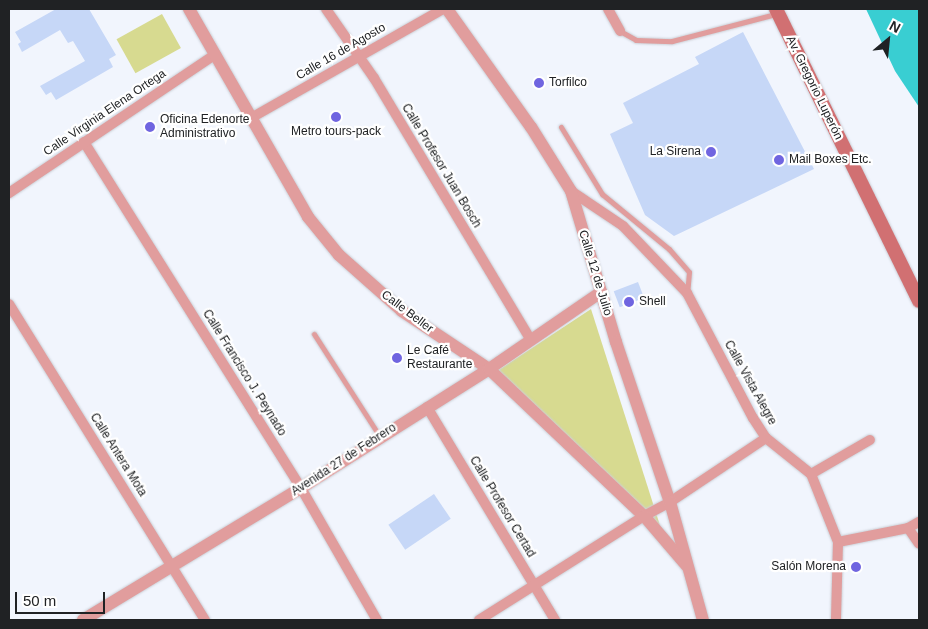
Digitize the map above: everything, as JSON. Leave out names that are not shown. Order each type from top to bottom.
[{"type":"main road","name":"Av. Gregorio Luperón","points":[[777,11],[919,301]]},
{"type":"street","name":"Calle Beller","points":[[189,9],[308,217],[339,255],[402,311],[489,368],[644,516],[686,565]]},
{"type":"street","name":"Calle Profesor Juan Bosch","points":[[326,9],[374,78],[530,339]]},
{"type":"street","name":"Calle 16 de Agosto","points":[[251,118],[443,9]]},
{"type":"street","name":"Calle 12 de Julio","points":[[447,9],[531,127],[571,191],[601,292],[670,502],[686,565],[703,620]]},
{"type":"street","points":[[608,9],[620,31]]},
{"type":"street","name":"Calle Virginia Elena Ortega","points":[[9,193],[216,54]]},
{"type":"street","name":"Calle Francisco J. Peynado","points":[[84,142],[301,488],[377,620]]},
{"type":"street","name":"Calle Vista Alegre","points":[[571,191],[624,226],[687,293],[753,418],[766,438],[810,474],[838,542],[836,620]]},
{"type":"street","name":"Avenida 27 de Febrero","points":[[83,620],[301,488],[489,368],[601,292]]},
{"type":"street","name":"Calle Antera Mota","points":[[9,304],[205,620]]},
{"type":"street","name":"Calle Profesor Certad","points":[[427,407],[555,620]]},
{"type":"street","points":[[479,620],[644,516],[670,502],[766,438]]},
{"type":"street","points":[[810,474],[870,440]]},
{"type":"street","points":[[838,542],[908,528],[919,522]]},
{"type":"street","points":[[908,528],[919,544]]},
{"type":"lane","points":[[620,31],[636,40],[672,41],[777,11]]},
{"type":"lane","points":[[561,127],[602,194],[669,249],[689,272],[687,293]]},
{"type":"lane","points":[[314,334],[380,437]]},
{"type":"green space","points":[[162,14],[181,48],[135,73],[117,39]]},
{"type":"green space","points":[[591,309],[664,538],[497,371]]},
{"type":"water","points":[[866,9],[919,9],[919,107],[895,71]]},
{"type":"building","points":[[56,9],[89,9],[116,55],[109,59],[113,67],[56,100],[51,92],[46,95],[40,86],[85,61],[73,41],[68,43],[60,30],[22,52],[18,44],[21,42],[15,32]]},
{"type":"building","name":"La Sirena","points":[[743,32],[814,169],[674,236],[645,215],[610,134],[633,123],[623,103],[699,64],[695,57]]},
{"type":"building","points":[[638,282],[644,298],[620,307],[614,291]]},
{"type":"building","points":[[434,494],[451,519],[405,550],[388,525]]},
{"type":"place","name":"Torfilco","points":[[539,83]]},
{"type":"place","name":"Metro tours-pack","points":[[336,117]]},
{"type":"place","name":"Oficina Edenorte Administrativo","points":[[150,127]]},
{"type":"place","name":"La Sirena","points":[[711,152]]},
{"type":"place","name":"Mail Boxes Etc.","points":[[779,160]]},
{"type":"place","name":"Shell","points":[[629,302]]},
{"type":"place","name":"Le Café Restaurante","points":[[397,358]]},
{"type":"place","name":"Salón Morena","points":[[856,567]]}]
